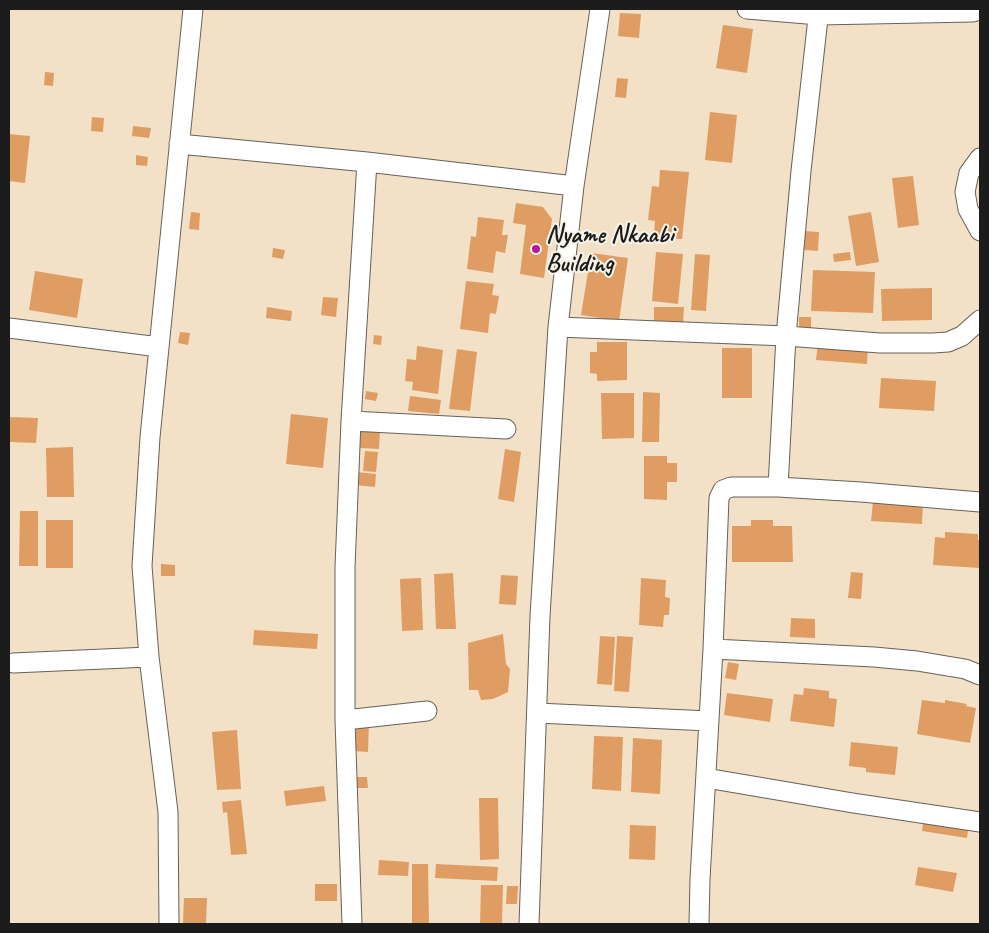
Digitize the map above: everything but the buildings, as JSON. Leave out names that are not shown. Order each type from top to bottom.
[{"type":"street","points":[[169,924],[168,812],[149,657],[142,566],[150,436],[193,9]]},
{"type":"street","points":[[529,924],[540,616],[558,327],[574,186],[600,9]]},
{"type":"street","points":[[747,9],[819,12],[973,12],[980,9]]},
{"type":"street","points":[[778,487],[786,336],[801,171],[819,12]]},
{"type":"street","points":[[180,144],[367,162],[574,186]]},
{"type":"street","points":[[980,158],[970,173],[965,192],[968,209],[980,231]]},
{"type":"street","points":[[352,924],[345,720],[345,567],[351,421],[367,162]]},
{"type":"street","points":[[558,327],[786,336],[880,343],[933,343],[948,342],[962,336],[980,320]]},
{"type":"street","points":[[9,328],[159,347]]},
{"type":"street","points":[[351,421],[506,430]]},
{"type":"street","points":[[699,924],[719,498],[723,490],[731,487],[778,487],[980,502]]},
{"type":"street","points":[[713,649],[891,658],[965,669],[980,675]]},
{"type":"street","points":[[12,663],[149,657]]},
{"type":"street","points":[[345,720],[427,711]]},
{"type":"street","points":[[537,713],[709,721]]},
{"type":"street","points":[[706,778],[980,822]]},
{"type":"place","name":"Nyame Nkaabi Building","points":[[536,249]]}]
